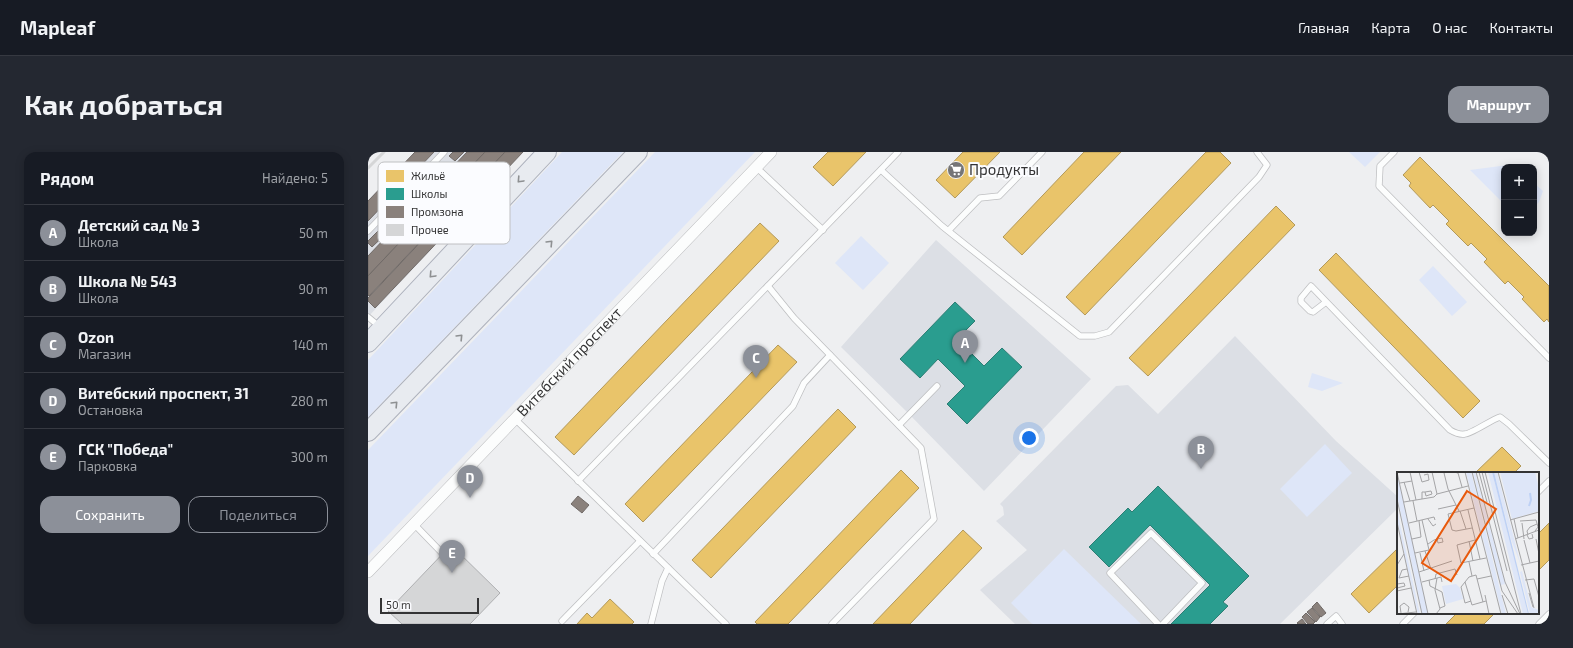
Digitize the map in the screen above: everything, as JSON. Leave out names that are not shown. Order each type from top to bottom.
[{"type":"main road","points":[[510,191],[547,152]]},
{"type":"main road","points":[[368,432],[638,152]]},
{"type":"main road","points":[[368,343],[461,244]]},
{"type":"street","name":"Витебский проспект","points":[[368,572],[771,152]]},
{"type":"lane","points":[[434,162],[444,152]]},
{"type":"lane","points":[[578,480],[824,230],[898,152]]},
{"type":"lane","points":[[949,230],[980,198],[999,196],[1042,152]]},
{"type":"lane","points":[[881,170],[949,230],[1080,336],[1094,336],[1109,332],[1259,177],[1267,165],[1257,152]]},
{"type":"lane","points":[[1394,152],[1380,166],[1379,186],[1549,358]]},
{"type":"lane","points":[[756,167],[824,230]]},
{"type":"lane","points":[[368,231],[378,221]]},
{"type":"lane","points":[[768,286],[794,318],[921,448],[934,519],[832,624]]},
{"type":"lane","points":[[1326,302],[1313,312],[1301,302],[1301,298],[1311,286],[1450,430],[1458,434],[1467,435],[1490,420],[1500,417],[1549,463]]},
{"type":"lane","points":[[368,317],[381,329]]},
{"type":"lane","points":[[653,554],[793,406],[804,383],[830,354]]},
{"type":"lane","points":[[899,425],[936,386]]},
{"type":"lane","points":[[515,419],[726,624]]},
{"type":"lane","points":[[1539,491],[1549,481]]},
{"type":"lane","points":[[414,524],[444,554]]},
{"type":"lane","points":[[1158,624],[1110,573],[1151,533],[1202,583],[1163,624]]},
{"type":"lane","points":[[562,621],[640,541]]},
{"type":"lane","points":[[651,624],[662,581],[668,568]]},
{"type":"lane","points":[[1403,624],[1413,614]]},
{"type":"lane","points":[[1539,624],[1549,614]]},
{"type":"lane","points":[[1327,624],[1336,616],[1342,624]]},
{"type":"shaded area","points":[[415,152],[523,152],[510,166],[510,162],[405,162]]},
{"type":"shaded area","points":[[562,152],[623,152],[368,417],[368,360],[476,244],[510,244],[510,208]]},
{"type":"shaded area","points":[[655,152],[755,152],[368,556],[368,450]]},
{"type":"shaded area","points":[[1349,152],[1380,152],[1365,167]]},
{"type":"shaded area","points":[[1501,166],[1501,201],[1470,170]]},
{"type":"shaded area","points":[[1537,186],[1543,191],[1537,204]]},
{"type":"shaded area","points":[[378,191],[378,244],[437,244],[368,317],[368,201]]},
{"type":"shaded area","points":[[861,236],[889,263],[863,290],[835,263]]},
{"type":"shaded area","points":[[936,240],[1091,379],[984,491],[841,347]]},
{"type":"shaded area","points":[[1433,266],[1467,302],[1452,316],[1419,280]]},
{"type":"shaded area","points":[[1235,336],[1336,441],[1397,496],[1397,509],[1280,624],[1015,624],[980,590],[1027,550],[996,521],[1004,515],[1003,507],[1000,504],[1116,386],[1128,385],[1158,414]]},
{"type":"shaded area","points":[[1312,373],[1343,383],[1322,391],[1308,387]]},
{"type":"shaded area","points":[[1325,444],[1352,473],[1307,517],[1280,489]]},
{"type":"shaded area","points":[[1064,549],[1141,624],[1031,623],[1011,603]]},
{"type":"building: Жильё","points":[[828,152],[866,152],[833,186],[813,167]]},
{"type":"building: Жильё","points":[[963,152],[1000,152],[955,198],[936,180]]},
{"type":"building: Жильё","points":[[1084,152],[1121,152],[1022,255],[1003,237]]},
{"type":"building: Жильё","points":[[1206,152],[1220,152],[1231,163],[1085,315],[1066,297]]},
{"type":"building: Жильё","points":[[1420,157],[1549,286],[1549,322],[1547,319],[1544,322],[1522,299],[1524,297],[1508,281],[1505,284],[1484,262],[1487,259],[1471,243],[1468,246],[1446,224],[1449,221],[1433,205],[1430,208],[1409,186],[1411,183],[1403,175]]},
{"type":"building: Жильё","points":[[1276,206],[1295,225],[1148,376],[1129,358]]},
{"type":"building: Жильё","points":[[760,223],[779,241],[574,455],[555,437]]},
{"type":"building: Жильё","points":[[1336,253],[1480,401],[1463,418],[1319,270]]},
{"type":"building: Жильё","points":[[778,345],[797,362],[643,522],[625,504]]},
{"type":"building: Жильё","points":[[838,409],[856,427],[711,578],[692,560]]},
{"type":"building: Жильё","points":[[1502,447],[1521,466],[1515,472],[1476,472]]},
{"type":"building: Жильё","points":[[901,470],[919,488],[788,624],[757,624],[755,622]]},
{"type":"building: Жильё","points":[[1549,523],[1549,560],[1539,570],[1539,533]]},
{"type":"building: Жильё","points":[[963,530],[982,548],[910,624],[873,624]]},
{"type":"building: Жильё","points":[[1397,549],[1397,586],[1369,613],[1351,594]]},
{"type":"building: Жильё","points":[[610,599],[634,622],[632,624],[577,624],[587,613],[592,618]]},
{"type":"building: Жильё","points":[[1456,614],[1494,614],[1484,624],[1446,624]]},
{"type":"building: Школы","points":[[955,302],[975,321],[957,339],[984,366],[1002,348],[1022,367],[967,424],[947,404],[965,386],[938,359],[920,378],[900,359]]},
{"type":"building: Школы","points":[[1158,486],[1249,576],[1223,602],[1228,606],[1210,624],[1171,624],[1210,585],[1150,525],[1109,567],[1089,547],[1128,508],[1132,512]]},
{"type":"building: Промзона","points":[[415,152],[434,152],[424,162],[405,162]]},
{"type":"building: Промзона","points":[[453,152],[464,152],[455,161],[449,156]]},
{"type":"building: Промзона","points":[[467,152],[485,152],[476,162],[457,162]]},
{"type":"building: Промзона","points":[[485,152],[505,152],[496,162],[476,162]]},
{"type":"building: Промзона","points":[[505,152],[523,152],[510,166],[510,162],[496,162]]},
{"type":"building: Промзона","points":[[378,191],[378,211],[368,221],[368,201]]},
{"type":"building: Промзона","points":[[378,231],[378,241],[372,247],[368,241]]},
{"type":"building: Промзона","points":[[379,244],[398,244],[368,276],[368,256]]},
{"type":"building: Промзона","points":[[398,244],[418,244],[369,296],[368,276]]},
{"type":"building: Промзона","points":[[419,244],[436,244],[375,308],[368,301],[368,298]]},
{"type":"building: Промзона","points":[[578,496],[589,505],[582,513],[571,504]]},
{"type":"building: Промзона","points":[[1317,602],[1326,613],[1321,617],[1312,607]]},
{"type":"building: Промзона","points":[[1312,608],[1320,617],[1316,622],[1307,612]]},
{"type":"building: Промзона","points":[[1306,613],[1315,622],[1313,624],[1308,624],[1302,617]]},
{"type":"building: Промзона","points":[[1302,619],[1306,624],[1297,623]]},
{"type":"building: Прочее","points":[[451,545],[500,593],[470,624],[402,624],[388,611]]},
{"type":"railway","points":[[368,155],[371,152]]},
{"type":"railway","points":[[368,168],[384,152]]},
{"type":"place","name":"Продукты","points":[[956,170]]},
{"type":"place","name":"Детский сад № 3","points":[[965,363]]},
{"type":"place","name":"Ozon","points":[[756,378]]},
{"type":"place","name":"Школа № 543","points":[[1201,469]]},
{"type":"place","name":"Витебский проспект, 31","points":[[470,498]]},
{"type":"place","name":"ГСК \"Победа\"","points":[[452,573]]}]
